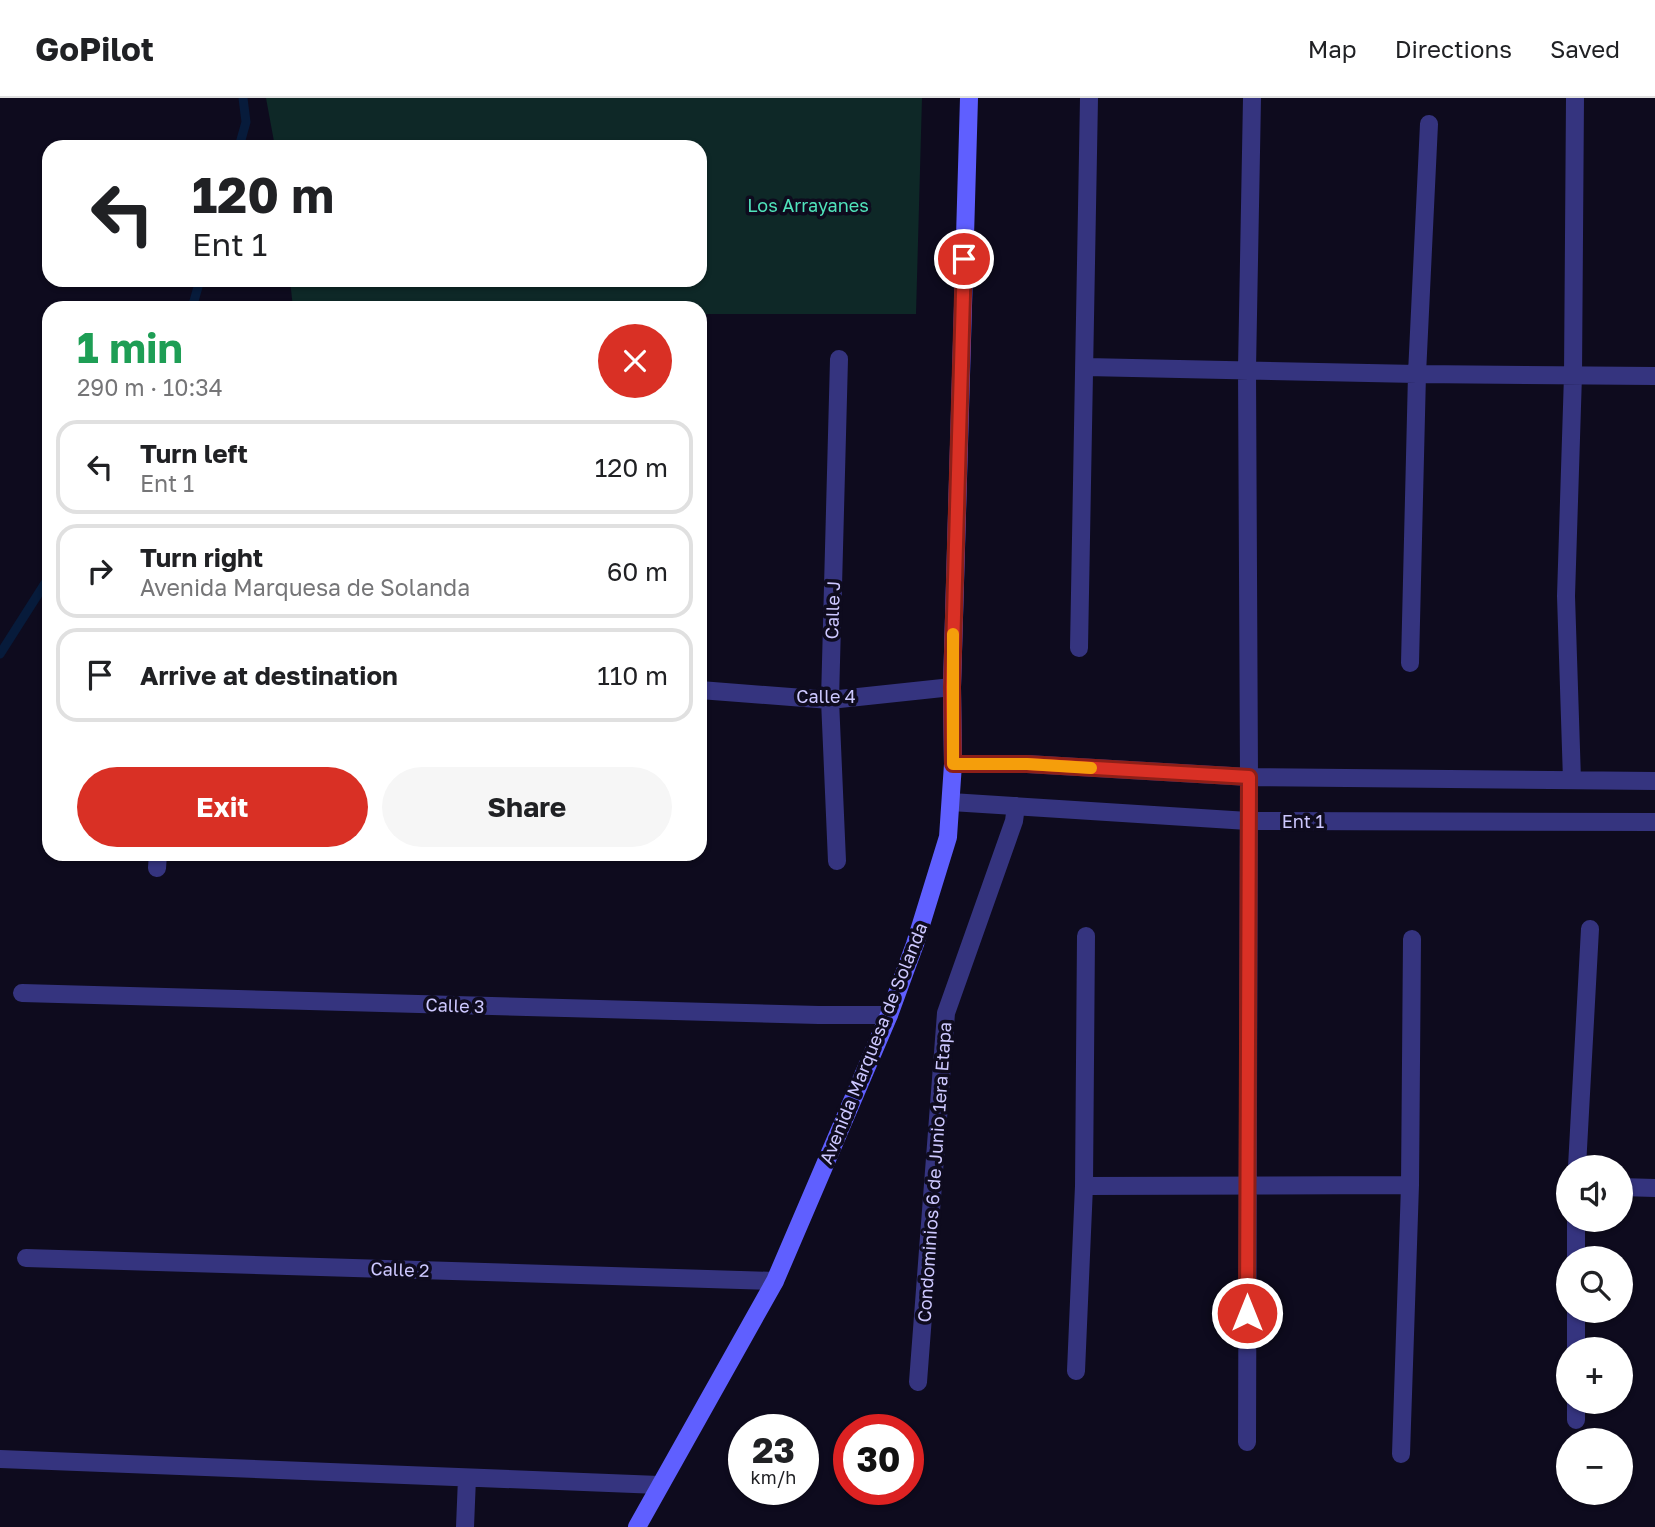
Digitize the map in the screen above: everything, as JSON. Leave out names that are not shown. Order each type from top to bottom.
[{"type":"street","name":"Avenida Marquesa de Solanda","points":[[637,1527],[775,1280],[889,1015],[915,944],[948,837],[953,764],[952,687],[969,98]]},
{"type":"street","points":[[1079,648],[1089,98]]},
{"type":"street","points":[[1247,1442],[1247,369],[1252,98]]},
{"type":"street","points":[[1572,780],[1566,596],[1573,375],[1575,98]]},
{"type":"street","points":[[1410,663],[1417,374],[1429,124]]},
{"type":"street","name":"Calle J","points":[[837,861],[830,699],[839,359]]},
{"type":"street","points":[[1086,367],[1655,376]]},
{"type":"street","name":"Calle 4","points":[[707,690],[830,699],[952,687]]},
{"type":"street","points":[[953,764],[1027,764],[1249,777],[1655,781]]},
{"type":"street","name":"Ent 1","points":[[951,802],[1248,821],[1655,822]]},
{"type":"street","name":"Condominios 6 de Junio 1era Etapa","points":[[918,1382],[946,1013],[1014,821],[1016,806]]},
{"type":"street","points":[[1578,1155],[1590,929]]},
{"type":"street","points":[[1076,1371],[1084,1186],[1086,936]]},
{"type":"street","points":[[1401,1454],[1410,1185],[1412,939]]},
{"type":"street","name":"Calle 3","points":[[22,993],[889,1015]]},
{"type":"street","points":[[1084,1186],[1410,1185]]},
{"type":"street","points":[[1633,1187],[1655,1188]]},
{"type":"street","name":"Calle 2","points":[[26,1258],[775,1280]]},
{"type":"street","points":[[0,1460],[659,1485]]},
{"type":"street","points":[[465,1527],[467,1478]]},
{"type":"green space","name":"Los Arrayanes","points":[[266,98],[922,98],[916,314],[707,314],[707,301],[292,301],[291,287],[707,287],[707,140],[274,140]]},
{"type":"waterway","points":[[241,140],[246,122],[243,98]]},
{"type":"waterway","points":[[194,301],[198,287]]},
{"type":"waterway","points":[[0,654],[42,588]]},
{"type":"slow traffic","points":[[953,634],[953,764],[1027,764],[1091,768]]},
{"type":"route","points":[[964,259],[952,687],[953,764],[1027,764],[1249,777],[1247,1313]]}]
